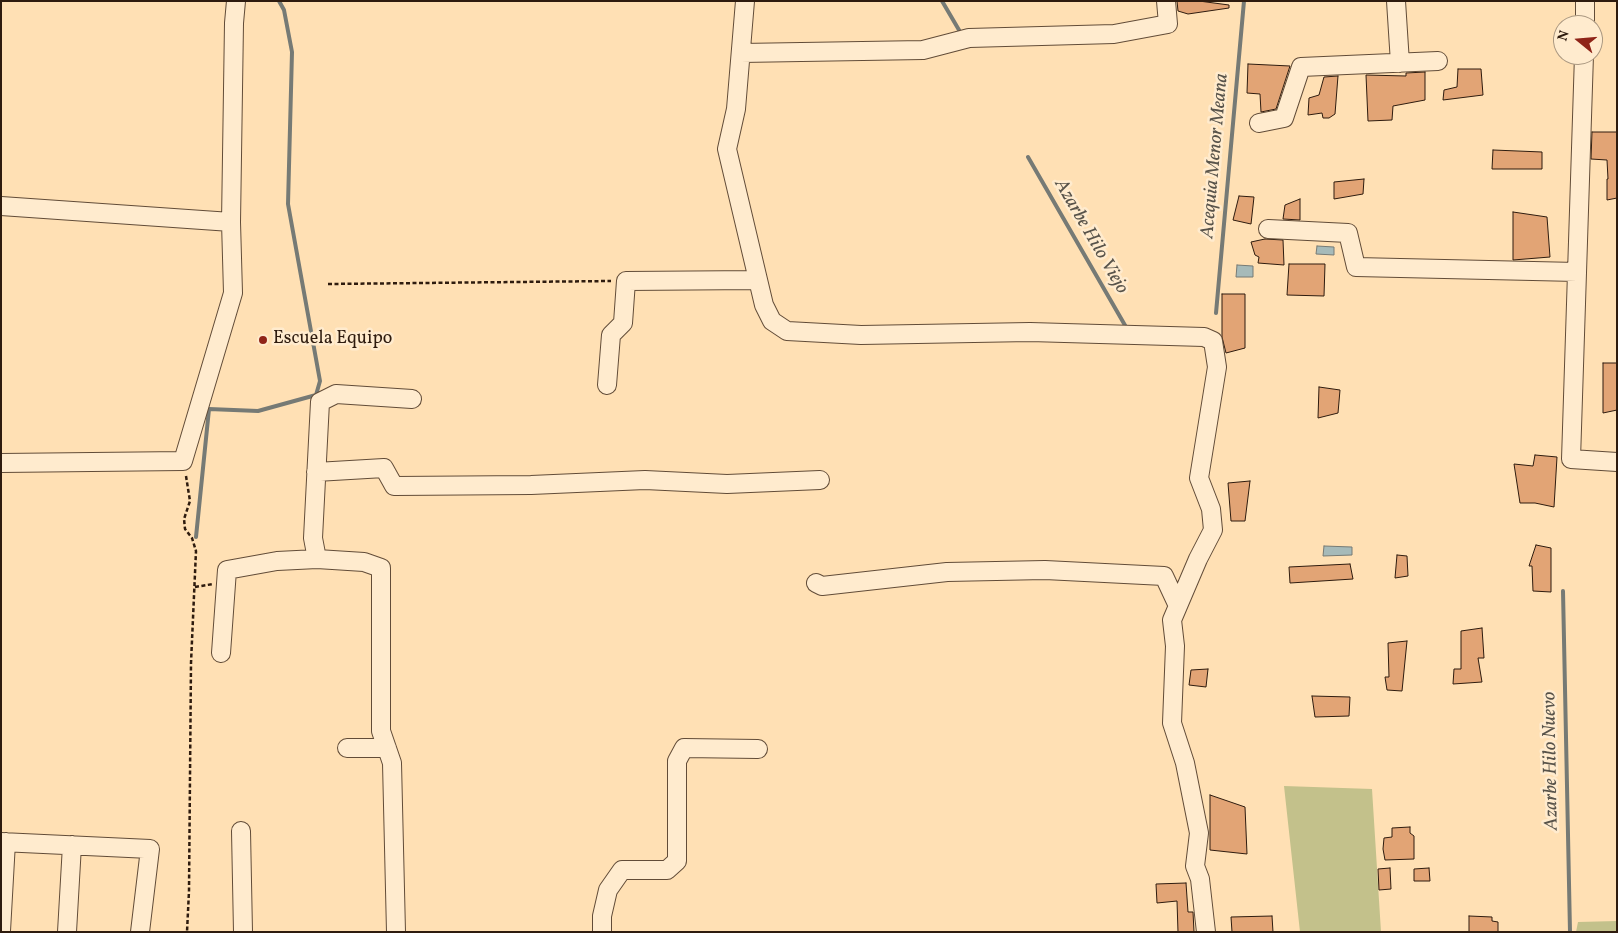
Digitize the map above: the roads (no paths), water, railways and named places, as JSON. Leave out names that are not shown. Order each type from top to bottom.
[{"type":"street","points":[[1,463],[183,461],[233,293],[231,222],[234,23],[236,1]]},
{"type":"street","points":[[745,1],[736,108],[727,149],[764,305],[772,321],[787,331],[861,335],[1030,332],[1204,337],[1213,342],[1217,367],[1199,478],[1211,509],[1213,530],[1198,559],[1172,620],[1175,646],[1172,723],[1185,762],[1198,833],[1195,866],[1200,879],[1206,932]]},
{"type":"street","points":[[740,54],[923,50],[969,38],[1114,34],[1168,24],[1166,1]]},
{"type":"street","points":[[1396,1],[1400,63]]},
{"type":"street","points":[[1585,1],[1585,15]]},
{"type":"street","points":[[1259,123],[1284,118],[1301,67],[1438,61]]},
{"type":"street","points":[[1584,65],[1571,459],[1617,462]]},
{"type":"street","points":[[1,206],[231,222]]},
{"type":"street","points":[[1268,229],[1348,233],[1356,267],[1577,272]]},
{"type":"street","points":[[607,384],[611,335],[623,323],[626,281],[758,280]]},
{"type":"street","points":[[317,559],[313,538],[320,402],[336,394],[412,399]]},
{"type":"street","points":[[316,472],[384,468],[394,486],[530,485],[645,480],[727,484],[820,480]]},
{"type":"street","points":[[221,653],[227,570],[276,561],[317,559],[364,562],[381,568],[381,731],[392,764],[396,932]]},
{"type":"street","points":[[816,582],[822,586],[947,572],[1035,570],[1164,576],[1178,606]]},
{"type":"street","points":[[347,748],[387,748]]},
{"type":"street","points":[[602,932],[602,916],[608,890],[622,870],[667,870],[677,861],[677,761],[684,748],[758,749]]},
{"type":"street","points":[[241,831],[243,932]]},
{"type":"street","points":[[1,930],[4,842],[150,849],[140,932]]},
{"type":"street","points":[[66,932],[72,845]]},
{"type":"waterway","points":[[196,537],[209,409],[258,411],[316,395],[320,381],[288,204],[292,52],[284,10],[279,1]]},
{"type":"waterway","name":"Azarbe Hilo Viejo","points":[[942,1],[959,30]]},
{"type":"waterway","name":"Acequia Menor Meana","points":[[1216,313],[1244,1]]},
{"type":"waterway","name":"Azarbe Hilo Viejo","points":[[1028,157],[1126,327],[1125,330]]},
{"type":"waterway","name":"Azarbe Hilo Nuevo","points":[[1563,591],[1570,932]]},
{"type":"place","name":"Escuela Equipo","points":[[263,340]]}]
